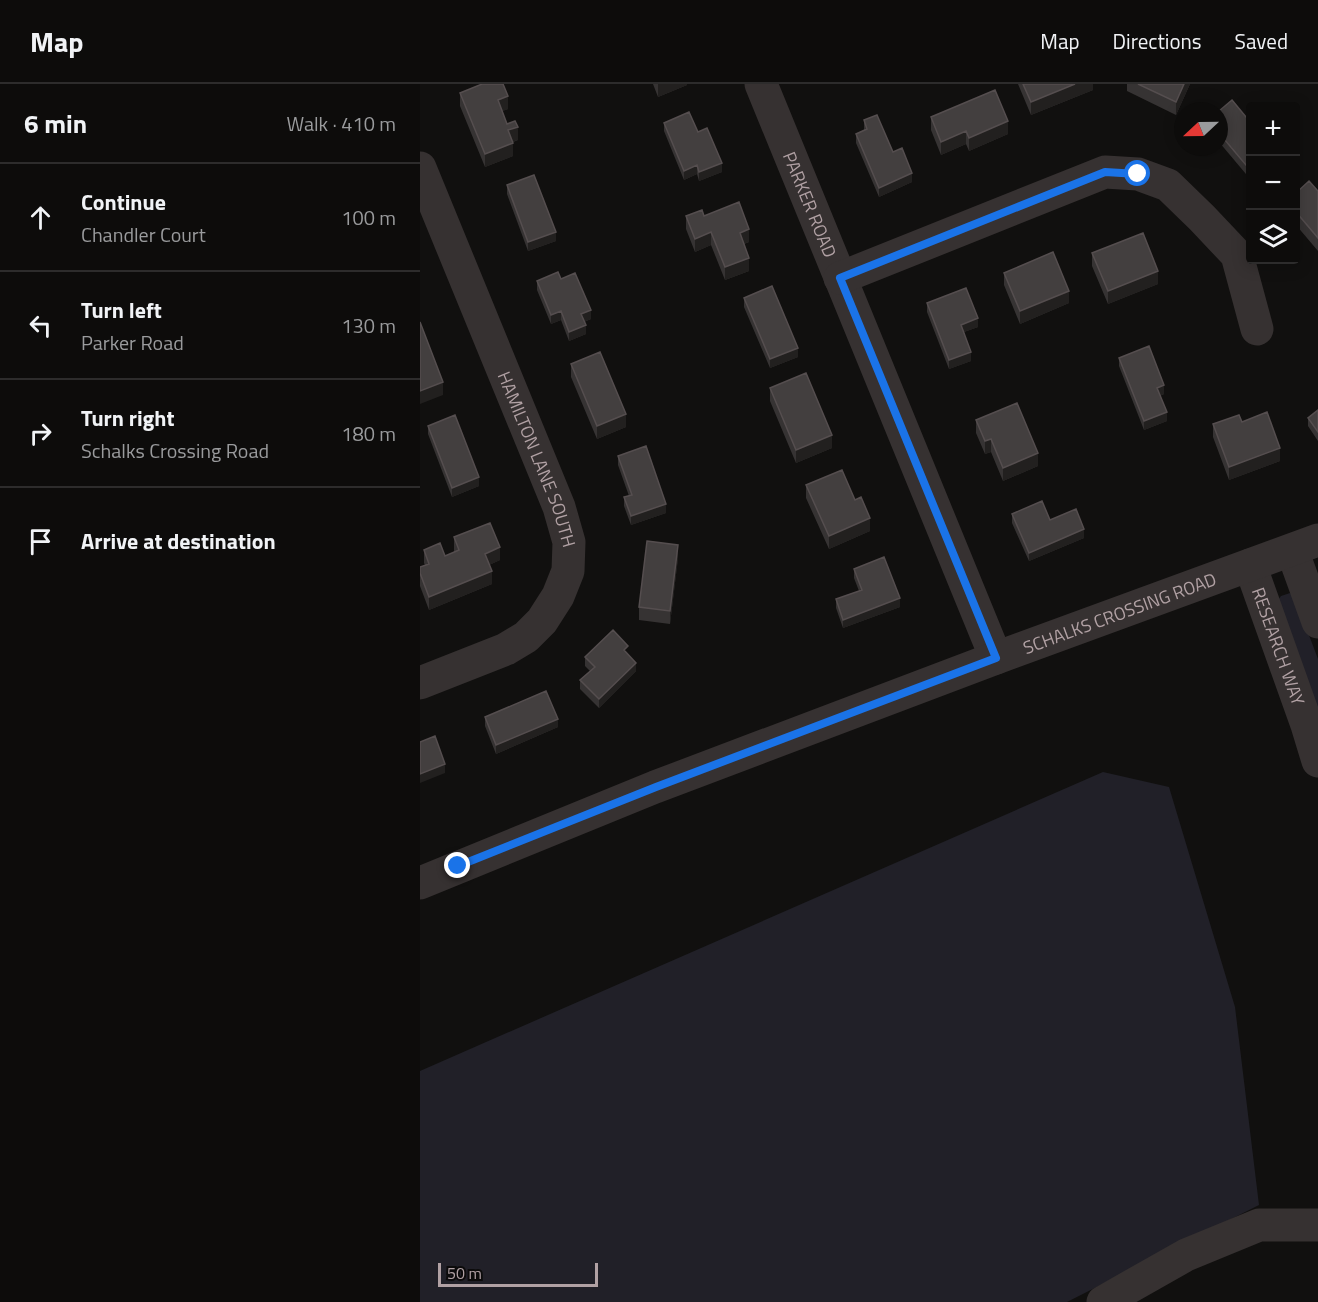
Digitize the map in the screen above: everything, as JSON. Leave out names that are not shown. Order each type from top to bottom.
[{"type":"street","name":"PARKER ROAD","points":[[761,84],[996,658]]},
{"type":"street","name":"HAMILTON LANE SOUTH","points":[[420,168],[555,496],[569,542],[568,571],[558,596],[542,621],[526,637],[506,649],[420,683]]},
{"type":"street","points":[[840,278],[1105,172],[1138,174],[1168,185],[1237,255],[1257,329]]},
{"type":"street","points":[[1305,545],[1318,622]]},
{"type":"street","name":"SCHALKS CROSSING ROAD","points":[[420,883],[656,787],[996,658],[1305,545]]},
{"type":"street","name":"RESEARCH WAY","points":[[1250,565],[1318,761]]},
{"type":"street","points":[[1103,1302],[1186,1255],[1259,1225],[1318,1225]]},
{"type":"shaded area","points":[[1290,593],[1295,598],[1318,659],[1318,713],[1278,600],[1281,596]]},
{"type":"shaded area","points":[[1103,772],[1169,787],[1235,1007],[1259,1205],[1067,1302],[420,1302],[420,1071]]},
{"type":"building","points":[[482,84],[503,84],[508,96],[498,100],[507,124],[515,121],[518,127],[508,130],[513,143],[485,154],[460,93]]},
{"type":"building","points":[[1023,84],[1075,84],[1031,102]]},
{"type":"building","points":[[1138,84],[1184,84],[1176,102]]},
{"type":"building","points":[[995,90],[1008,121],[969,138],[966,131],[941,142],[931,117]]},
{"type":"building","points":[[1232,100],[1246,117],[1246,165],[1228,144],[1228,103]]},
{"type":"building","points":[[689,112],[698,132],[707,128],[722,163],[699,172],[697,165],[684,171],[664,123]]},
{"type":"building","points":[[877,115],[893,152],[902,148],[912,173],[879,188],[856,134],[867,129],[864,120]]},
{"type":"building","points":[[534,175],[556,232],[528,242],[507,185]]},
{"type":"building","points":[[1309,181],[1318,191],[1318,238],[1300,217],[1300,189]]},
{"type":"building","points":[[739,202],[749,229],[740,233],[749,258],[725,267],[711,232],[695,239],[686,216],[702,210],[704,216]]},
{"type":"building","points":[[1143,233],[1158,271],[1108,291],[1092,253]]},
{"type":"building","points":[[1053,252],[1069,291],[1020,311],[1004,273]]},
{"type":"building","points":[[558,272],[561,279],[575,273],[591,310],[581,314],[586,325],[569,332],[561,311],[551,315],[537,281]]},
{"type":"building","points":[[772,286],[798,348],[770,359],[744,298]]},
{"type":"building","points":[[966,288],[978,318],[961,325],[971,352],[949,360],[927,303]]},
{"type":"building","points":[[420,322],[443,382],[420,391]]},
{"type":"building","points":[[1149,346],[1164,385],[1157,388],[1167,412],[1144,421],[1119,358]]},
{"type":"building","points":[[600,352],[626,414],[597,426],[571,364]]},
{"type":"building","points":[[806,373],[832,435],[796,450],[770,388]]},
{"type":"building","points":[[1017,403],[1038,453],[1003,468],[991,439],[985,441],[976,420]]},
{"type":"building","points":[[1318,410],[1318,432],[1308,418]]},
{"type":"building","points":[[1267,412],[1280,448],[1229,467],[1213,424],[1239,415],[1242,422]]},
{"type":"building","points":[[455,415],[479,477],[452,488],[428,426]]},
{"type":"building","points":[[646,446],[666,504],[631,516],[624,497],[632,495],[618,456]]},
{"type":"building","points":[[842,470],[855,500],[861,497],[870,518],[829,536],[806,485]]},
{"type":"building","points":[[1042,501],[1050,520],[1076,509],[1084,529],[1029,553],[1012,514]]},
{"type":"building","points":[[490,523],[500,547],[485,554],[492,571],[429,597],[420,573],[420,567],[429,564],[424,550],[440,543],[445,556],[459,550],[454,537]]},
{"type":"building","points":[[647,541],[678,545],[670,611],[639,607]]},
{"type":"building","points":[[884,557],[900,598],[843,620],[836,599],[862,590],[854,569]]},
{"type":"building","points":[[613,630],[628,646],[624,650],[636,663],[599,699],[580,680],[595,667],[585,657]]},
{"type":"building","points":[[546,691],[558,719],[496,745],[485,717]]},
{"type":"building","points":[[435,736],[445,764],[420,774],[420,742]]},
{"type":"route","points":[[458,866],[656,787],[996,658],[840,278],[1105,172],[1138,174]]}]
